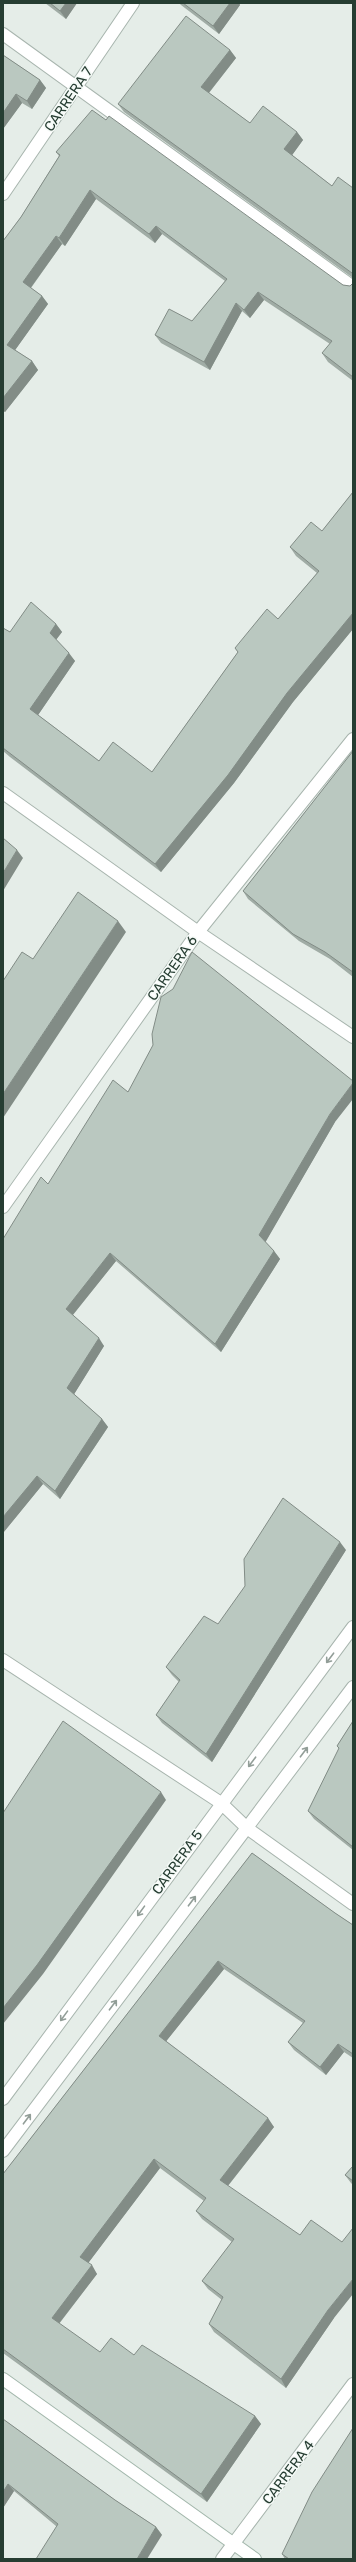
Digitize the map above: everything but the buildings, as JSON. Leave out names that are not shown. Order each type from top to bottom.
[{"type":"street","name":"CARRERA 7","points":[[3,194],[133,3]]},
{"type":"street","points":[[3,34],[75,89],[353,287]]},
{"type":"street","name":"CARRERA 6","points":[[3,1207],[198,932],[353,739]]},
{"type":"street","points":[[3,793],[198,932],[353,1037]]},
{"type":"street","name":"CARRERA 5","points":[[3,2099],[353,1627]]},
{"type":"street","points":[[3,1660],[221,1803],[247,1828],[353,1904]]},
{"type":"street","points":[[3,2151],[353,1687]]},
{"type":"street","points":[[3,2379],[255,2559]]},
{"type":"street","name":"CARRERA 4","points":[[222,2559],[353,2384]]}]
